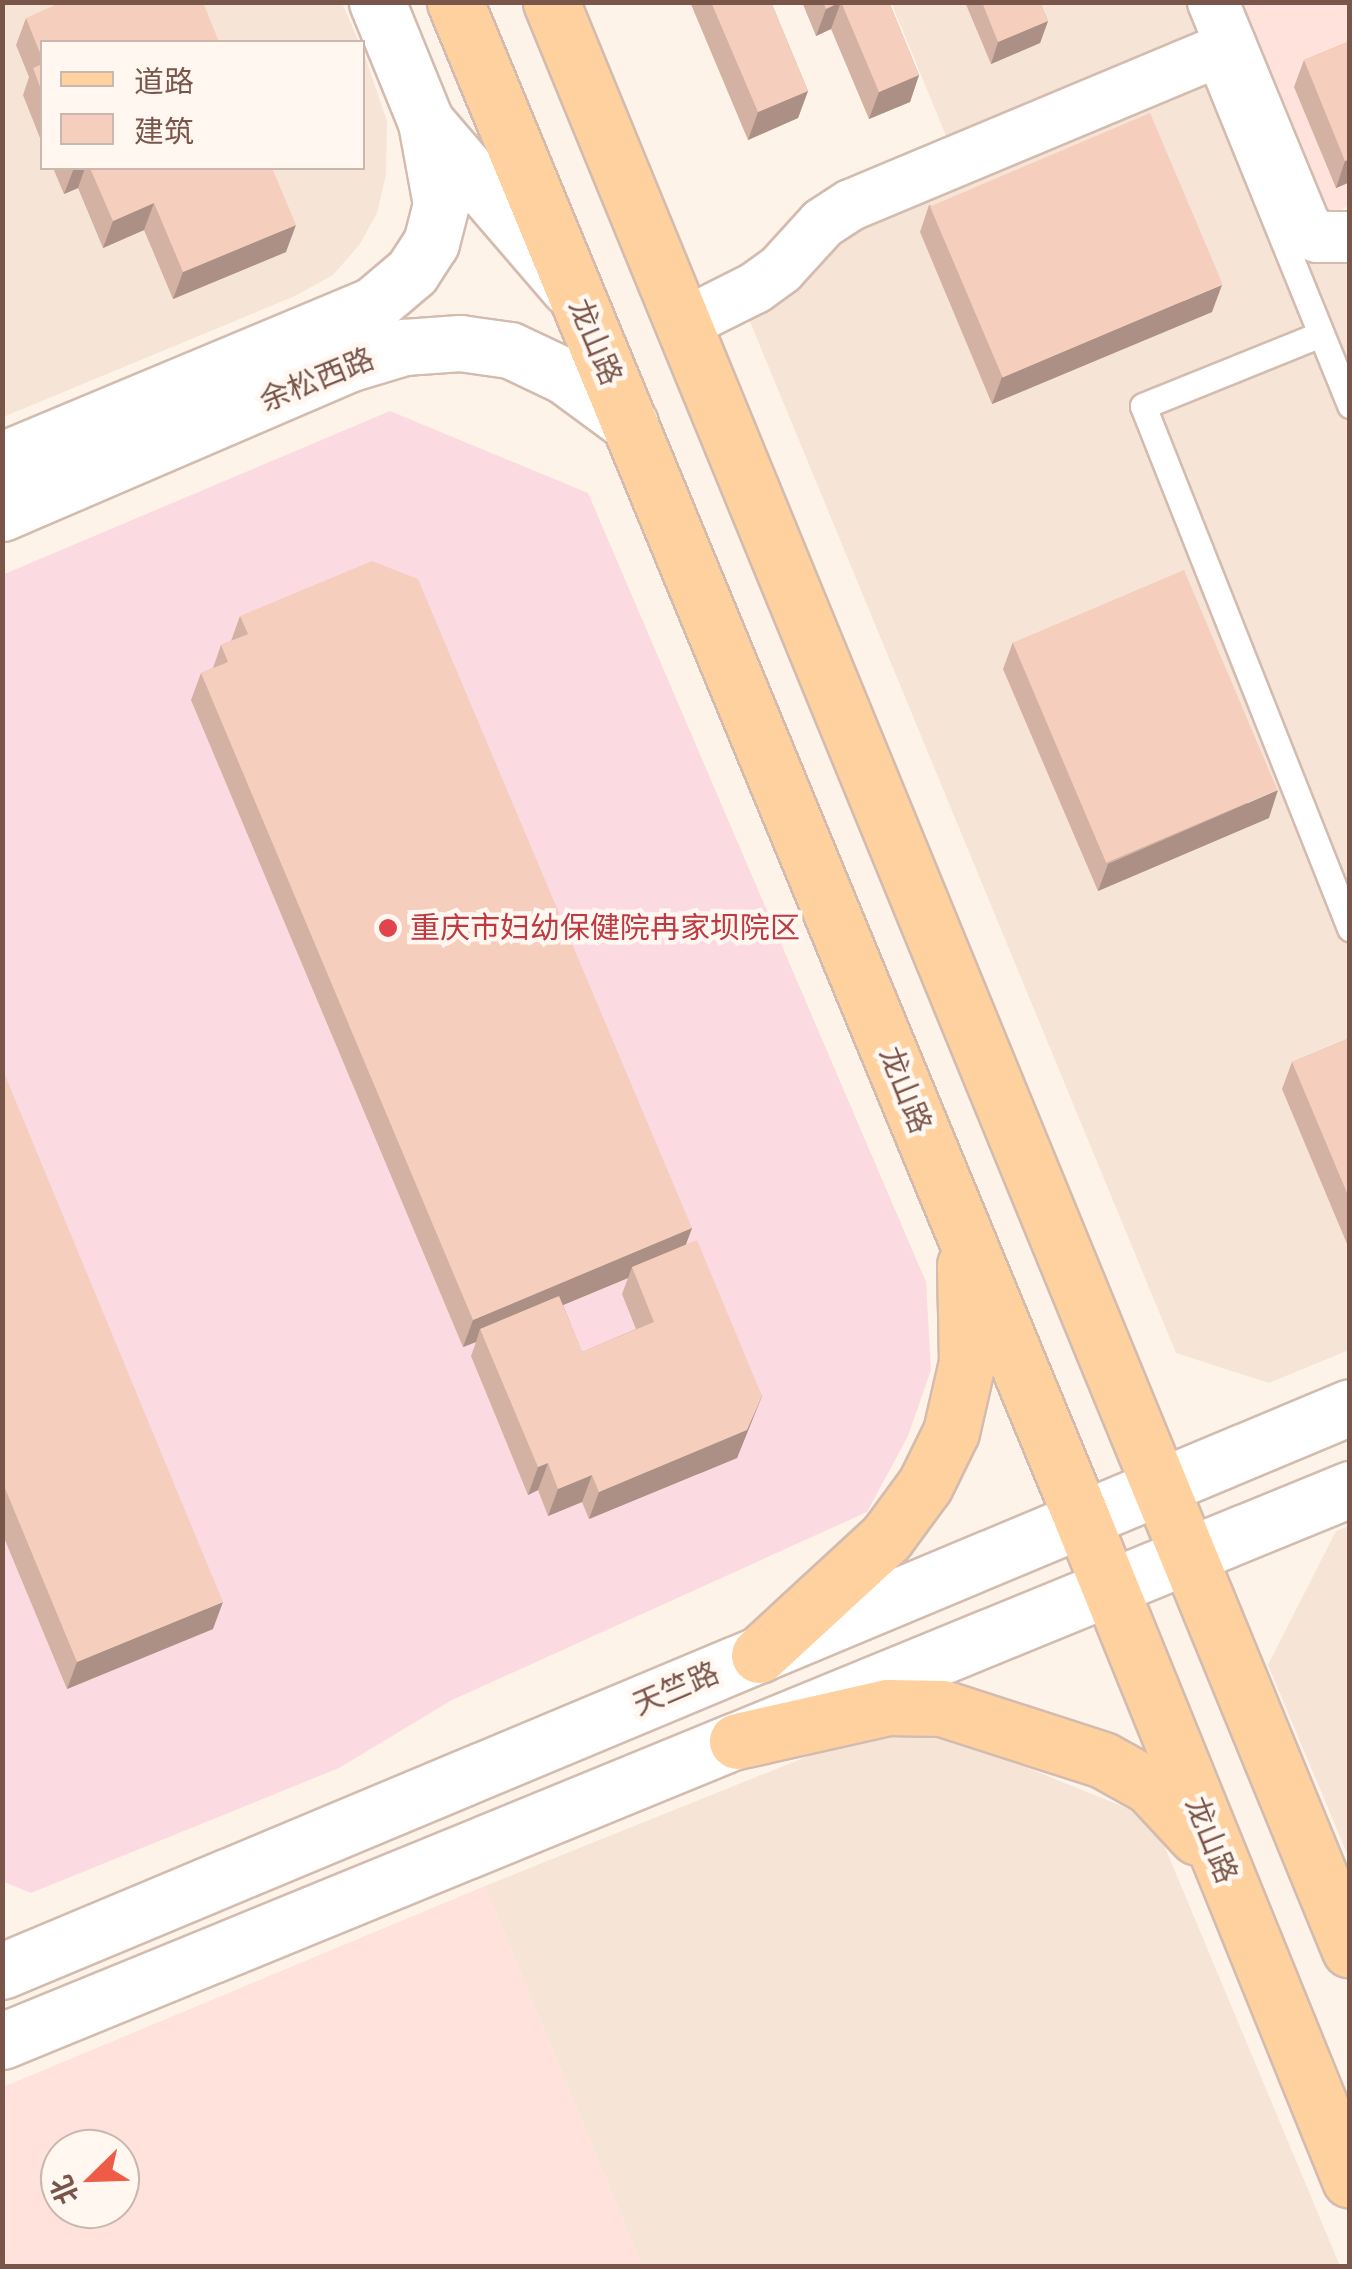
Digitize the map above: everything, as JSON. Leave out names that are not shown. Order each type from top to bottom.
[{"type":"main road","points":[[377,2],[426,122],[576,296]]},
{"type":"main road","name":"龙山路","points":[[455,2],[1082,1519],[1350,2180]]},
{"type":"main road","points":[[551,2],[1350,1950]]},
{"type":"main road","name":"余松西路","points":[[2,460],[374,304],[412,272],[431,242],[441,204],[426,122]]},
{"type":"main road","name":"余松西路","points":[[2,513],[348,364],[404,347],[460,343],[510,350],[565,376],[630,424]]},
{"type":"main road","points":[[759,1655],[886,1538],[924,1486],[951,1432],[967,1362],[964,1232]]},
{"type":"main road","name":"天竺路","points":[[2,1970],[1350,1407]]},
{"type":"main road","points":[[2,2041],[1350,1489]]},
{"type":"main road","points":[[737,1741],[888,1706],[942,1708],[1104,1760],[1150,1786],[1224,1872]]},
{"type":"street","points":[[682,324],[755,288],[781,269],[823,223],[851,205],[1217,35],[1304,225],[1317,237],[1350,237]]},
{"type":"lane","points":[[1217,35],[1321,334],[1350,405]]},
{"type":"lane","points":[[1321,334],[1143,406],[1350,928]]},
{"type":"shaded area","points":[[891,2],[1194,3],[1349,257],[1349,1350],[1269,1383],[1176,1353],[734,283],[951,148]]},
{"type":"shaded area","points":[[3,3],[342,3],[358,40],[40,40],[40,170],[365,170],[365,57],[387,121],[386,175],[377,213],[360,244],[333,275],[295,296],[3,417]]},
{"type":"shaded area","points":[[1233,3],[1349,3],[1349,206],[1322,217]]},
{"type":"shaded area","name":"重庆市妇幼保健院冉家坝院区","points":[[390,411],[588,493],[926,1282],[931,1370],[908,1436],[867,1512],[452,1700],[339,1768],[31,1893],[2,1881],[2,575]]},
{"type":"shaded area","points":[[1349,1526],[1349,1858],[1268,1665],[1336,1531]]},
{"type":"shaded area","points":[[931,1729],[1134,1811],[1164,1845],[1340,2266],[642,2266],[485,1886],[873,1730]]},
{"type":"shaded area","points":[[485,1886],[642,2266],[3,2266],[3,2087]]},
{"type":"building","points":[[62,2],[203,2],[218,40],[40,40],[40,53],[26,18]]},
{"type":"building","points":[[711,2],[771,2],[808,91],[758,112]]},
{"type":"building","points":[[841,2],[889,2],[919,75],[879,92]]},
{"type":"building","points":[[982,2],[1040,2],[1048,21],[998,42]]},
{"type":"building","points":[[1350,41],[1350,159],[1345,161],[1304,60]]},
{"type":"building","points":[[40,65],[40,87],[33,68]]},
{"type":"building","points":[[1150,113],[1223,284],[1003,378],[930,206]]},
{"type":"building","points":[[91,170],[273,170],[296,225],[183,272],[154,203],[113,221]]},
{"type":"building","points":[[372,561],[418,579],[692,1228],[473,1320],[201,673],[228,662],[221,645],[248,634],[240,616]]},
{"type":"building","points":[[1184,570],[1277,790],[1106,863],[1013,643]]},
{"type":"building","points":[[1350,1038],[1350,1200],[1292,1062]]},
{"type":"building","points":[[2,1068],[223,1602],[77,1662],[2,1481]]},
{"type":"building","points":[[697,1240],[762,1396],[747,1430],[599,1492],[592,1475],[558,1489],[548,1463],[538,1467],[480,1329],[559,1296],[582,1352],[654,1322],[632,1267]]},
{"type":"place","name":"重庆市妇幼保健院冉家坝院区","points":[[388,928]]}]
